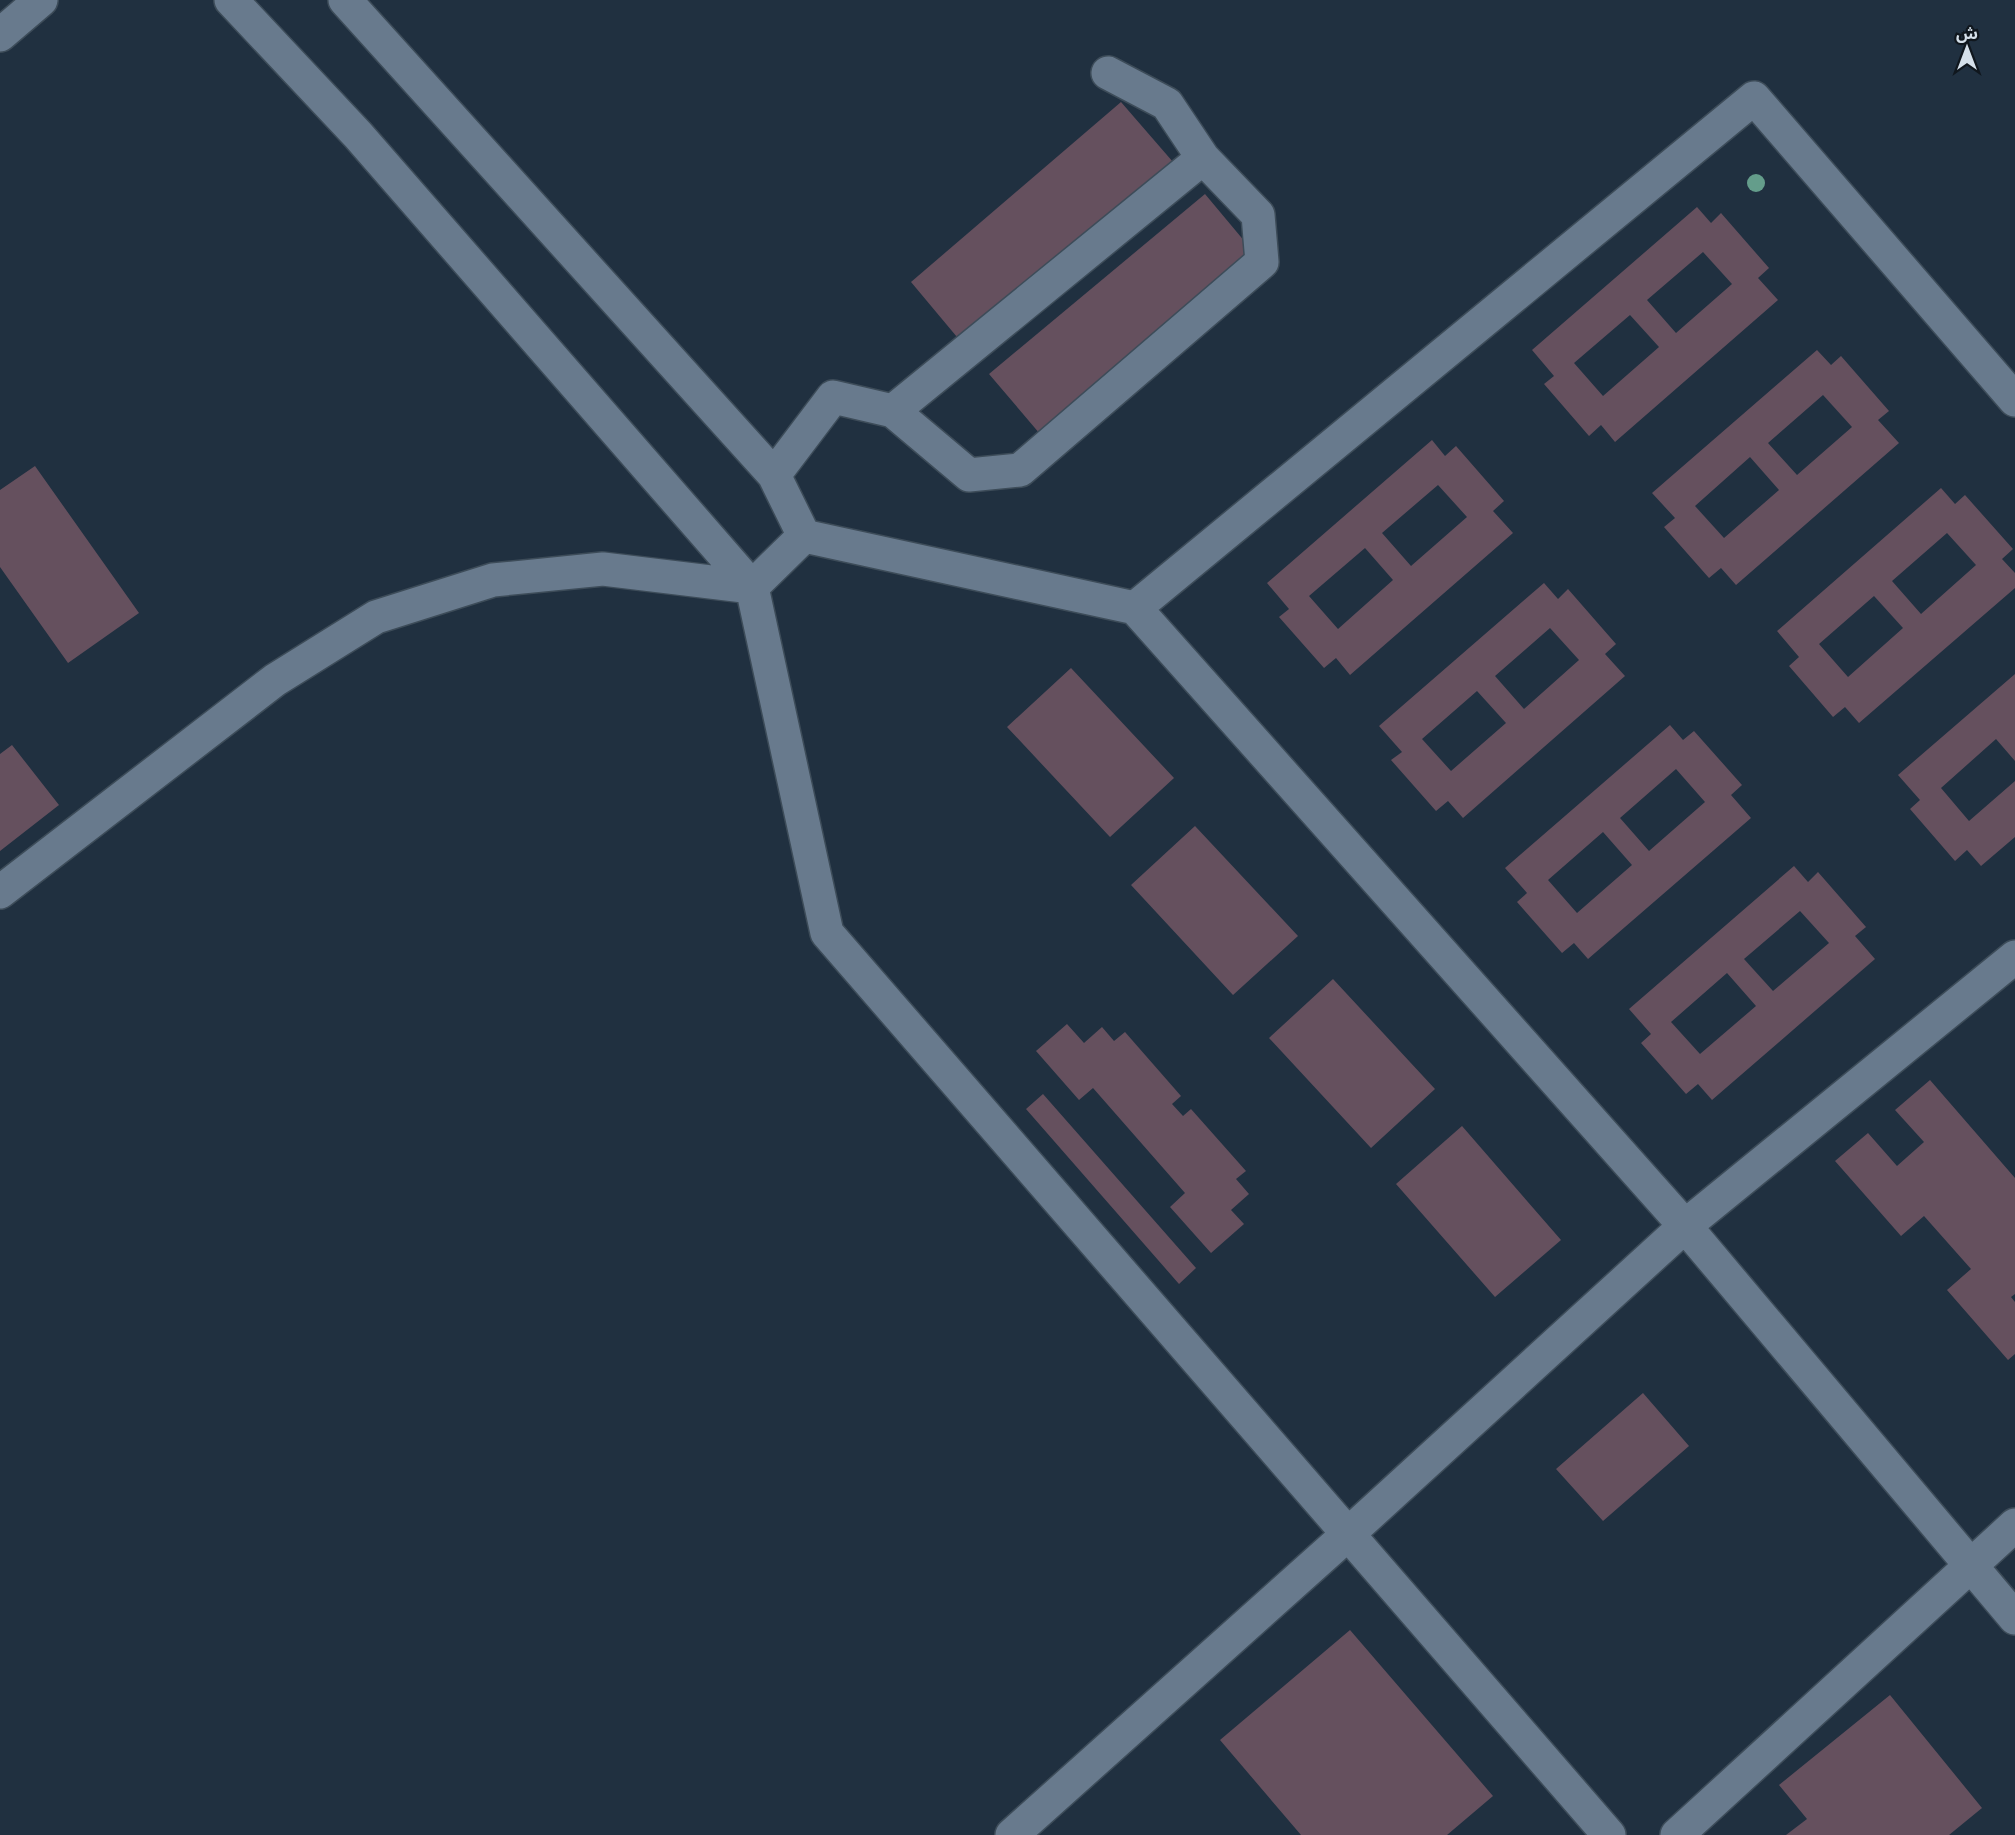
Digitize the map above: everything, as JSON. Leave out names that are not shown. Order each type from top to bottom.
[{"type":"street","points":[[0,35],[41,0]]},
{"type":"street","points":[[231,0],[358,135],[752,587],[827,933],[1609,1835]]},
{"type":"street","points":[[345,0],[774,475],[804,536]]},
{"type":"street","points":[[774,475],[833,397],[893,411],[969,475],[1020,471],[1262,262],[1258,215],[1203,158],[1167,104],[1108,73]]},
{"type":"street","points":[[1135,608],[1754,98],[2015,400]]},
{"type":"street","points":[[893,411],[1203,158]]},
{"type":"street","points":[[752,587],[804,536]]},
{"type":"street","points":[[804,536],[1135,608],[1685,1226],[2015,1618]]},
{"type":"street","points":[[0,892],[275,680],[376,616],[493,580],[603,569],[752,587]]},
{"type":"street","points":[[1012,1835],[1347,1535],[1685,1226],[2015,957]]},
{"type":"street","points":[[1677,1835],[2015,1525]]},
{"type":"building","points":[[1121,102],[1173,162],[962,343],[911,282]]},
{"type":"building","points":[[1205,194],[1256,255],[1040,434],[989,374]]},
{"type":"building","points":[[1697,207],[1711,223],[1721,213],[1769,268],[1758,278],[1778,300],[1615,442],[1601,425],[1589,436],[1544,384],[1554,376],[1532,350]],"holes":[[[1703,252],[1732,284],[1676,333],[1647,300]],[[1630,315],[1659,347],[1603,396],[1574,363]]]},
{"type":"building","points":[[1817,350],[1831,365],[1841,356],[1889,411],[1878,420],[1899,443],[1736,585],[1721,568],[1709,578],[1664,527],[1675,518],[1652,493]],"holes":[[[1823,395],[1852,427],[1797,475],[1768,443]],[[1750,457],[1779,490],[1724,538],[1695,506]]]},
{"type":"building","points":[[1432,440],[1445,456],[1456,446],[1504,501],[1493,511],[1513,533],[1350,675],[1336,658],[1324,668],[1279,617],[1289,609],[1267,583]],"holes":[[[1438,485],[1467,517],[1411,566],[1382,533]],[[1365,548],[1393,580],[1338,629],[1309,596]]]},
{"type":"building","points":[[35,466],[139,613],[68,663],[0,567],[0,490]]},
{"type":"building","points":[[1941,488],[1955,504],[1965,495],[2013,549],[2002,559],[2015,573],[2015,588],[1859,723],[1845,707],[1833,717],[1789,666],[1799,657],[1777,631]],"holes":[[[1947,533],[1976,565],[1921,614],[1892,581]],[[1874,596],[1903,628],[1848,677],[1819,644]]]},
{"type":"building","points":[[1544,583],[1558,599],[1568,589],[1616,644],[1605,654],[1625,676],[1463,818],[1448,801],[1436,811],[1391,760],[1402,752],[1379,726]],"holes":[[[1550,628],[1579,660],[1524,709],[1495,676]],[[1477,691],[1506,723],[1451,771],[1422,739]]]},
{"type":"building","points":[[1071,668],[1174,778],[1110,837],[1007,727]]},
{"type":"building","points":[[2015,674],[2015,761],[1996,739],[1941,788],[1969,821],[2015,781],[2015,837],[1981,866],[1967,850],[1955,861],[1910,809],[1920,800],[1898,775]]},
{"type":"building","points":[[1670,725],[1683,740],[1694,731],[1742,785],[1731,795],[1751,818],[1588,959],[1574,943],[1562,953],[1517,902],[1527,893],[1505,868]],"holes":[[[1676,769],[1705,802],[1649,851],[1620,818]],[[1603,832],[1632,865],[1577,913],[1548,880]]]},
{"type":"building","points":[[12,745],[59,805],[0,851],[0,754]]},
{"type":"building","points":[[1195,826],[1298,936],[1233,995],[1131,885]]},
{"type":"building","points":[[1794,866],[1808,882],[1818,872],[1866,927],[1855,936],[1875,959],[1712,1100],[1698,1084],[1686,1094],[1641,1043],[1651,1034],[1629,1009]],"holes":[[[1800,911],[1829,943],[1773,991],[1744,959]],[[1727,973],[1756,1006],[1700,1054],[1671,1022]]]},
{"type":"building","points":[[1333,979],[1435,1089],[1371,1148],[1269,1038]]},
{"type":"building","points":[[1067,1024],[1084,1043],[1102,1027],[1114,1041],[1125,1032],[1181,1096],[1172,1104],[1183,1116],[1191,1109],[1246,1171],[1236,1179],[1249,1194],[1231,1210],[1244,1224],[1211,1253],[1170,1207],[1185,1193],[1093,1088],[1079,1100],[1036,1051]]},
{"type":"building","points":[[1930,1080],[2015,1178],[2015,1294],[2011,1297],[2015,1302],[2015,1354],[2008,1360],[1947,1290],[1971,1269],[1924,1216],[1901,1236],[1835,1161],[1868,1133],[1897,1166],[1924,1142],[1895,1110]]},
{"type":"building","points":[[1043,1094],[1196,1268],[1179,1284],[1026,1109]]},
{"type":"building","points":[[1462,1126],[1561,1240],[1495,1297],[1396,1184]]},
{"type":"building","points":[[1643,1393],[1689,1446],[1603,1521],[1556,1469]]},
{"type":"building","points":[[1350,1630],[1493,1796],[1447,1835],[1301,1835],[1220,1740]]},
{"type":"building","points":[[1890,1695],[1982,1808],[1949,1835],[1786,1835],[1807,1819],[1779,1785]]}]
